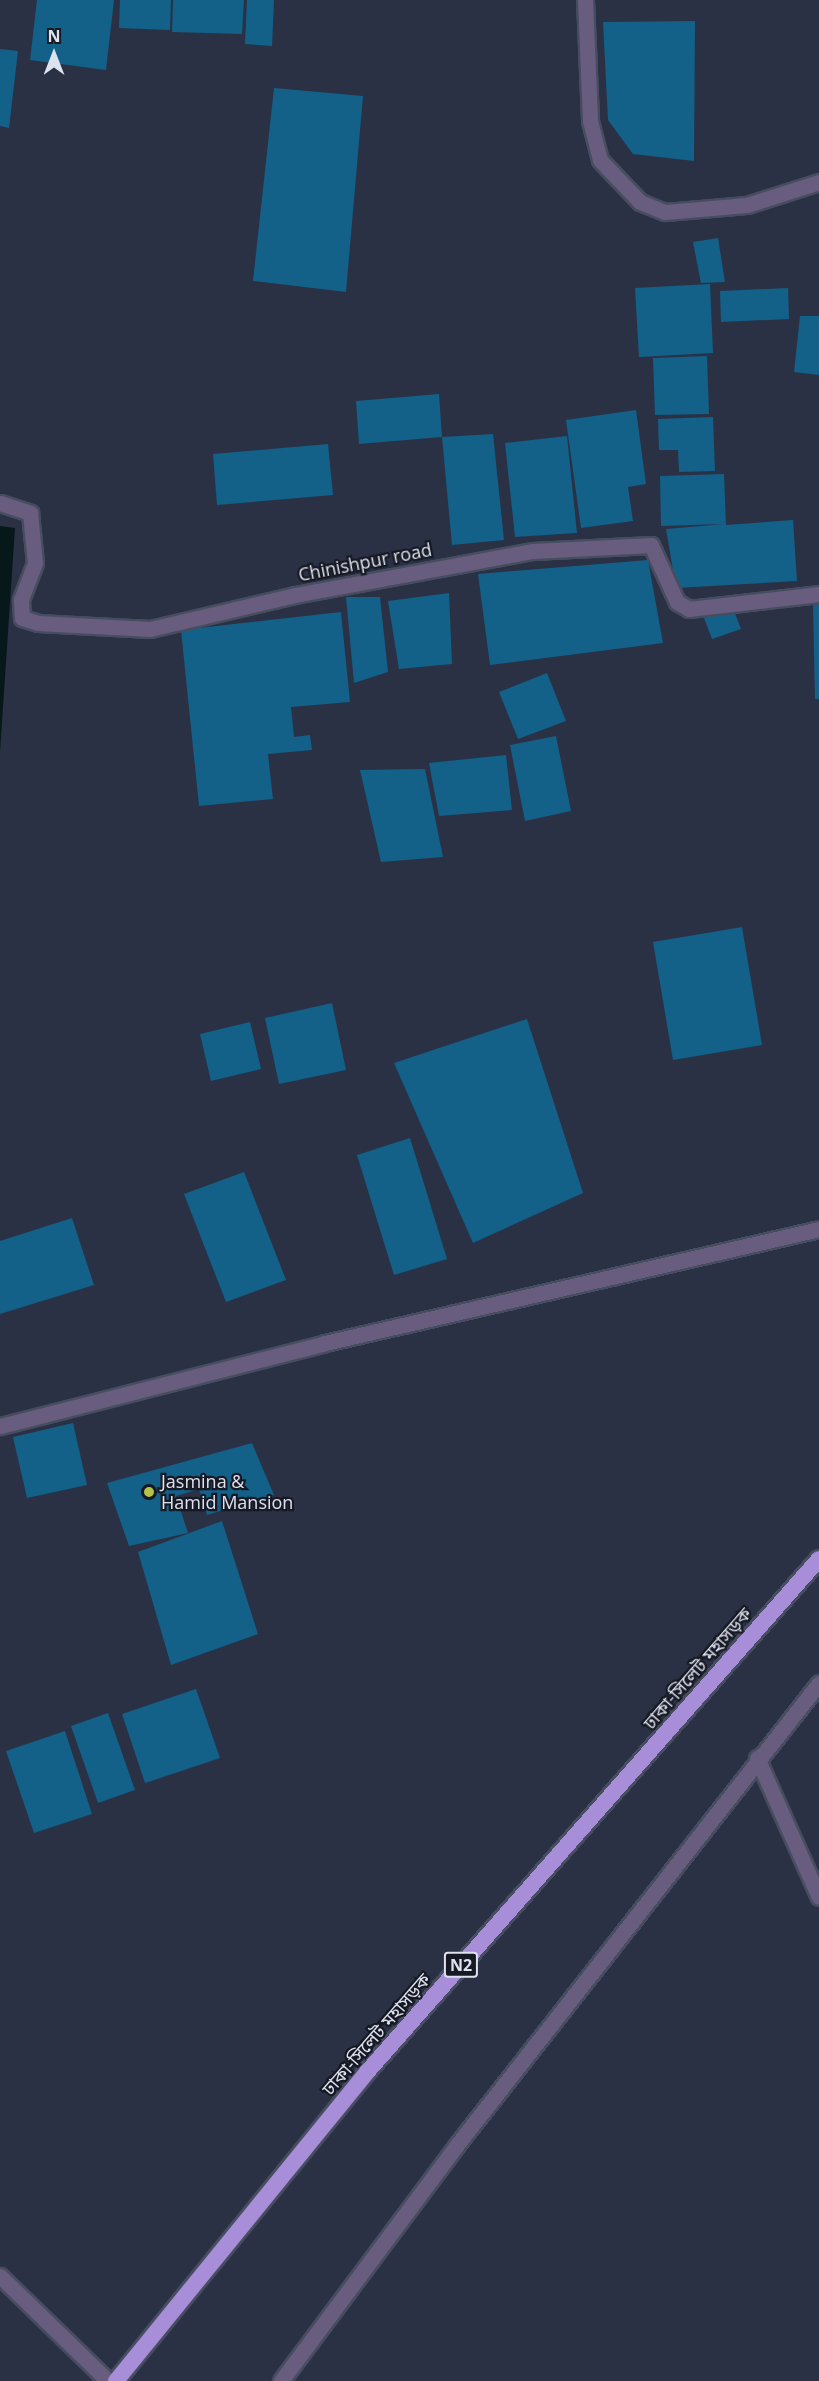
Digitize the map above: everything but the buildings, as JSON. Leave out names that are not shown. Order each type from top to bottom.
[{"type":"highway","name":"ঢাকা-সিলেট মহাসড়ক","points":[[116,2381],[368,2071],[819,1559]]},
{"type":"street","points":[[585,0],[590,121],[600,160],[640,202],[665,212],[747,205],[819,182]]},
{"type":"street","name":"Chinishpur road","points":[[0,502],[30,513],[35,563],[21,600],[22,618],[38,623],[150,629],[295,595],[533,551],[651,545],[677,602],[689,609],[819,594]]},
{"type":"street","points":[[0,1426],[325,1343],[819,1229]]},
{"type":"street","points":[[281,2381],[456,2146],[757,1758],[819,1683]]},
{"type":"street","points":[[757,1758],[819,1897]]},
{"type":"street","points":[[0,2276],[108,2381]]},
{"type":"shaded area","points":[[0,526],[15,528],[0,752]]},
{"type":"place","name":"Jasmina & Hamid Mansion","points":[[149,1492]]}]
